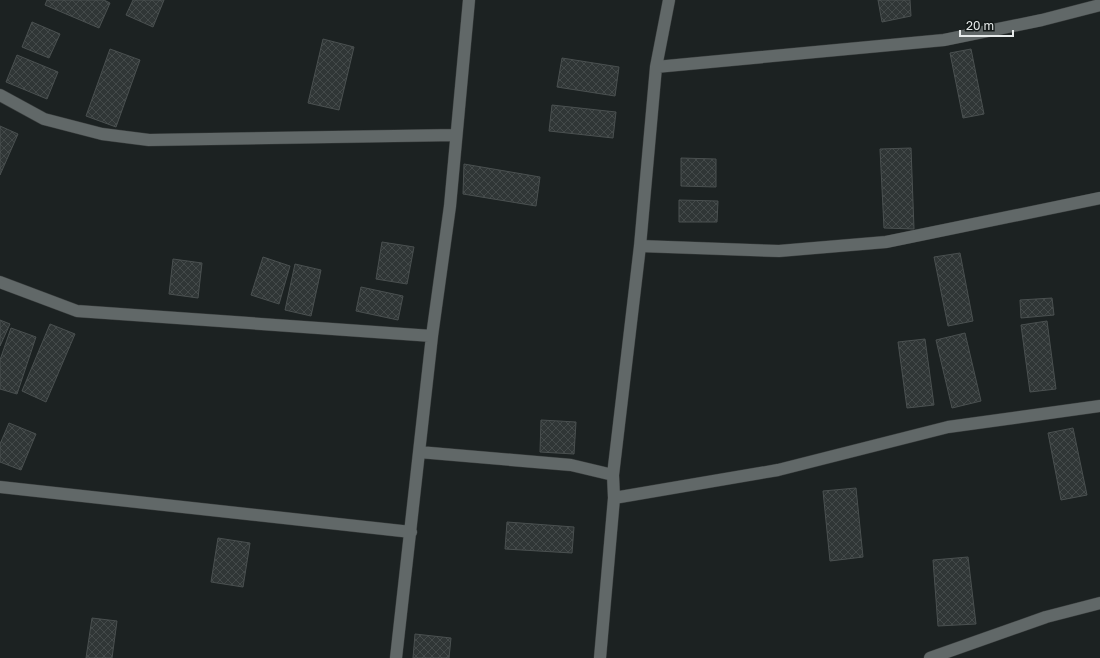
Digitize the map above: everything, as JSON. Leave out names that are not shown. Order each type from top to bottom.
[{"type":"street","points":[[396,658],[432,336],[450,206],[469,0]]},
{"type":"street","points":[[600,658],[614,498],[613,475],[640,246],[656,67],[669,0]]},
{"type":"street","points":[[656,67],[944,40],[1042,20],[1100,5]]},
{"type":"street","points":[[0,95],[44,119],[102,134],[149,140],[456,135]]},
{"type":"street","points":[[640,246],[779,251],[886,242],[1100,198]]},
{"type":"street","points":[[0,282],[77,311],[432,336]]},
{"type":"street","points":[[614,498],[778,470],[948,427],[1100,406]]},
{"type":"street","points":[[419,452],[571,465],[613,475]]},
{"type":"street","points":[[0,487],[411,532]]},
{"type":"street","points":[[930,658],[1046,617],[1100,603]]},
{"type":"building","points":[[47,0],[104,0],[110,3],[99,28],[45,5]]},
{"type":"building","points":[[133,0],[164,0],[153,27],[126,15]]},
{"type":"building","points":[[878,0],[910,0],[911,16],[882,22]]},
{"type":"building","points":[[32,22],[60,34],[49,58],[22,47]]},
{"type":"building","points":[[323,39],[354,47],[339,110],[308,103]]},
{"type":"building","points":[[110,49],[140,60],[116,127],[86,116]]},
{"type":"building","points":[[971,49],[984,114],[963,118],[950,53]]},
{"type":"building","points":[[17,55],[58,72],[47,99],[6,82]]},
{"type":"building","points":[[562,58],[619,67],[615,96],[557,87]]},
{"type":"building","points":[[552,105],[616,112],[613,138],[549,131]]},
{"type":"building","points":[[0,126],[18,134],[0,175]]},
{"type":"building","points":[[911,148],[914,229],[884,228],[880,149]]},
{"type":"building","points":[[681,158],[716,159],[716,187],[681,186]]},
{"type":"building","points":[[464,164],[540,177],[536,206],[463,194]]},
{"type":"building","points":[[679,200],[718,201],[717,222],[679,222]]},
{"type":"building","points":[[382,242],[414,247],[407,284],[376,279]]},
{"type":"building","points":[[960,253],[973,321],[948,326],[934,257]]},
{"type":"building","points":[[263,257],[290,266],[279,304],[251,295]]},
{"type":"building","points":[[173,259],[202,263],[198,298],[169,294]]},
{"type":"building","points":[[295,264],[321,270],[311,316],[285,310]]},
{"type":"building","points":[[361,287],[403,296],[398,320],[356,311]]},
{"type":"building","points":[[1052,298],[1054,315],[1021,318],[1020,300]]},
{"type":"building","points":[[0,320],[10,324],[0,346]]},
{"type":"building","points":[[1047,321],[1056,389],[1030,392],[1021,325]]},
{"type":"building","points":[[50,324],[75,334],[46,402],[22,391]]},
{"type":"building","points":[[11,328],[36,337],[17,394],[0,389],[0,360]]},
{"type":"building","points":[[965,333],[981,401],[952,408],[936,340]]},
{"type":"building","points":[[925,339],[934,405],[907,408],[898,342]]},
{"type":"building","points":[[541,420],[576,422],[574,454],[540,452]]},
{"type":"building","points":[[9,423],[36,434],[21,470],[0,462],[0,444]]},
{"type":"building","points":[[1073,428],[1087,495],[1061,500],[1048,433]]},
{"type":"building","points":[[856,488],[863,557],[830,561],[823,491]]},
{"type":"building","points":[[507,522],[574,527],[572,553],[505,549]]},
{"type":"building","points":[[218,538],[250,543],[243,587],[211,582]]},
{"type":"building","points":[[968,557],[976,624],[938,626],[933,560]]},
{"type":"building","points":[[92,618],[117,621],[112,658],[86,658]]},
{"type":"building","points":[[415,634],[451,638],[449,658],[413,658]]}]
